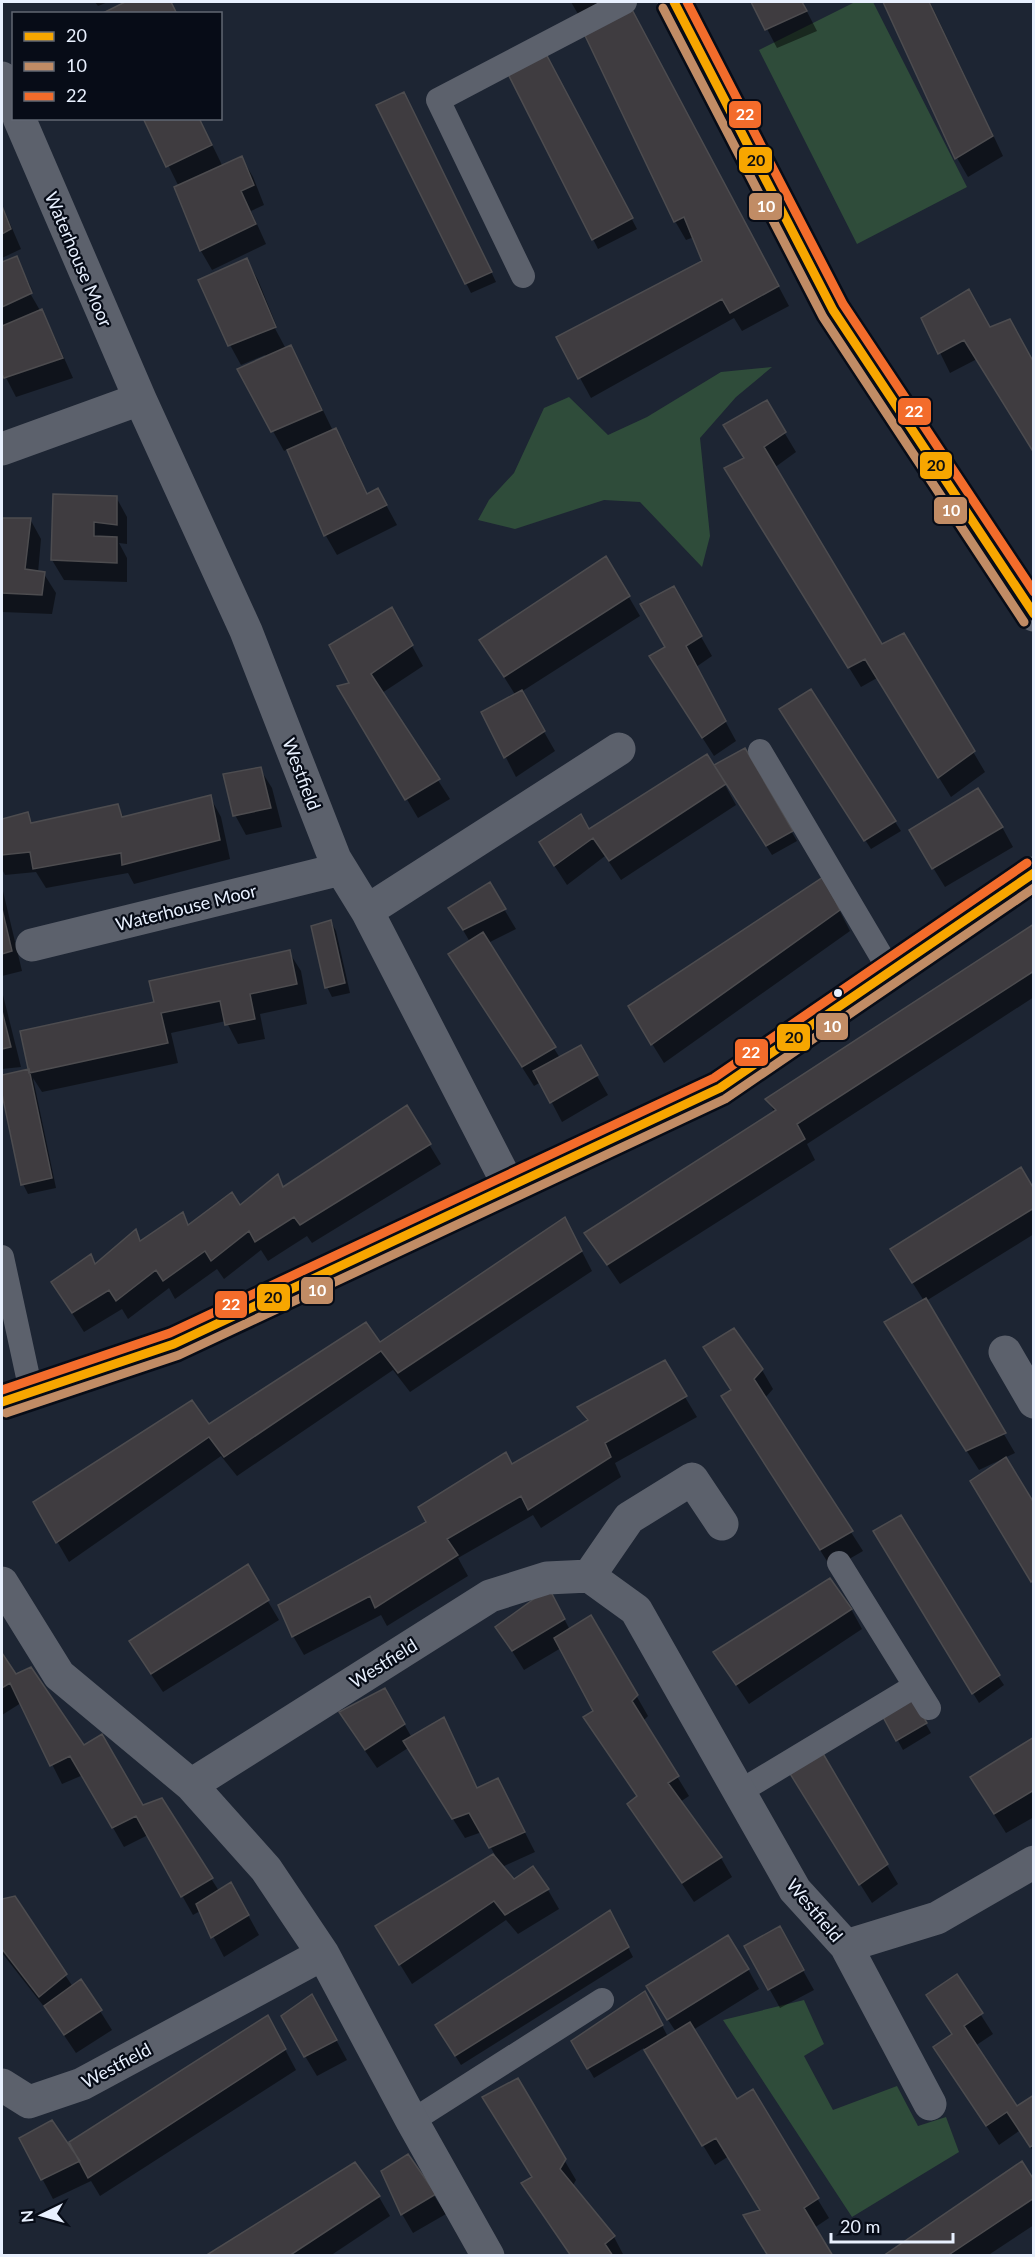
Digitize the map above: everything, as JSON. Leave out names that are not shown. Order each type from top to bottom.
[{"type":"street","points":[[674,2],[833,310],[1030,602]]},
{"type":"street","points":[[2,78],[12,101]]},
{"type":"street","name":"Waterhouse Moor","points":[[20,120],[140,399],[246,631]]},
{"type":"street","points":[[2,448],[140,399]]},
{"type":"street","name":"Westfield","points":[[246,631],[335,860],[367,911],[510,1188]]},
{"type":"street","points":[[367,911],[619,749]]},
{"type":"street","name":"Waterhouse Moor","points":[[32,945],[341,869]]},
{"type":"street","points":[[16,1397],[174,1344],[720,1088],[1034,873]]},
{"type":"street","points":[[1005,1352],[1034,1402]]},
{"type":"street","points":[[589,1576],[629,1518],[692,1479],[722,1524]]},
{"type":"street","name":"Westfield","points":[[191,1785],[490,1596],[546,1578],[589,1576],[636,1610],[795,1890],[846,1946],[930,2104]]},
{"type":"street","points":[[2,1583],[59,1675],[191,1785],[266,1869],[323,1954],[412,2121],[488,2256]]},
{"type":"street","name":"Westfield","points":[[846,1946],[938,1918],[1034,1862]]},
{"type":"street","name":"Westfield","points":[[2,2087],[29,2102],[82,2084],[323,1954]]},
{"type":"lane","points":[[523,276],[438,100],[626,2]]},
{"type":"lane","points":[[760,751],[890,971]]},
{"type":"lane","points":[[2,1257],[16,1397]]},
{"type":"lane","points":[[839,1563],[929,1708]]},
{"type":"lane","points":[[739,1792],[915,1686]]},
{"type":"lane","points":[[412,2121],[602,2000]]},
{"type":"green space","points":[[855,2],[873,2],[967,187],[857,244],[759,50]]},
{"type":"green space","points":[[772,367],[736,397],[700,438],[710,536],[702,567],[640,502],[604,500],[515,529],[478,520],[489,500],[514,473],[544,408],[569,397],[608,435],[647,417],[721,372]]},
{"type":"green space","points":[[804,2000],[824,2044],[804,2056],[833,2110],[897,2086],[918,2126],[946,2117],[959,2152],[852,2217],[723,2020]]},
{"type":"building","points":[[125,2],[171,2],[176,12],[105,12]]},
{"type":"building","points":[[628,2],[779,286],[730,313],[722,299],[578,379],[556,337],[702,261],[684,217],[674,222],[578,21]]},
{"type":"building","points":[[751,2],[802,2],[807,11],[765,30]]},
{"type":"building","points":[[883,2],[929,2],[993,136],[955,159]]},
{"type":"building","points":[[545,52],[633,218],[592,240],[507,72]]},
{"type":"building","points":[[404,92],[492,272],[465,284],[376,105]]},
{"type":"building","points":[[144,120],[200,120],[212,145],[166,167]]},
{"type":"building","points":[[242,156],[254,185],[241,191],[256,224],[200,251],[174,187]]},
{"type":"building","points":[[2,206],[11,229],[2,234]]},
{"type":"building","points":[[17,256],[32,293],[2,307],[2,262]]},
{"type":"building","points":[[247,258],[276,327],[228,346],[198,280]]},
{"type":"building","points":[[969,289],[990,327],[1010,319],[1034,363],[1034,453],[964,340],[938,354],[921,318]]},
{"type":"building","points":[[42,309],[63,358],[4,378],[2,374],[2,326]]},
{"type":"building","points":[[291,345],[322,410],[271,432],[237,369]]},
{"type":"building","points":[[767,400],[786,432],[764,447],[882,644],[904,633],[975,751],[938,778],[865,659],[848,668],[724,468],[744,458],[723,425]]},
{"type":"building","points":[[336,428],[367,494],[378,488],[387,505],[324,536],[287,450]]},
{"type":"building","points":[[53,494],[117,496],[117,525],[94,522],[94,536],[117,537],[117,563],[51,560]]},
{"type":"building","points":[[2,518],[31,518],[25,569],[45,572],[42,595],[2,593]]},
{"type":"building","points":[[606,556],[630,596],[504,677],[479,640]]},
{"type":"building","points":[[674,586],[702,636],[686,646],[726,721],[702,738],[649,656],[665,647],[640,604]]},
{"type":"building","points":[[392,607],[413,645],[371,674],[440,779],[405,800],[337,686],[349,683],[329,645]]},
{"type":"building","points":[[811,689],[896,821],[864,841],[779,709]]},
{"type":"building","points":[[522,690],[545,731],[504,758],[481,712]]},
{"type":"building","points":[[745,748],[793,831],[766,846],[714,765]]},
{"type":"building","points":[[707,754],[726,784],[609,861],[593,838],[554,866],[539,842],[581,814],[589,829]]},
{"type":"building","points":[[261,767],[271,808],[233,816],[223,774]]},
{"type":"building","points":[[978,788],[1003,827],[932,869],[909,830]]},
{"type":"building","points":[[211,795],[220,840],[122,865],[121,853],[33,869],[30,852],[2,855],[2,819],[28,812],[31,823],[118,804],[122,817]]},
{"type":"building","points":[[823,877],[840,910],[651,1045],[628,1006]]},
{"type":"building","points":[[490,882],[506,909],[463,930],[448,908]]},
{"type":"building","points":[[2,909],[12,951],[2,954]]},
{"type":"building","points":[[331,920],[345,983],[325,988],[311,926]]},
{"type":"building","points":[[1034,924],[1034,971],[797,1124],[805,1139],[607,1265],[584,1233],[776,1110],[765,1099]]},
{"type":"building","points":[[483,932],[556,1047],[522,1067],[448,954]]},
{"type":"building","points":[[290,950],[297,984],[250,994],[255,1019],[225,1025],[220,1001],[161,1013],[168,1043],[29,1073],[20,1031],[154,1002],[149,981]]},
{"type":"building","points":[[2,1011],[11,1047],[2,1049]]},
{"type":"building","points":[[581,1045],[598,1075],[550,1103],[533,1071]]},
{"type":"building","points":[[29,1069],[52,1178],[21,1185],[2,1094],[2,1075]]},
{"type":"building","points":[[407,1105],[431,1144],[300,1225],[294,1217],[255,1242],[249,1231],[211,1261],[205,1251],[163,1281],[156,1270],[116,1301],[109,1290],[72,1313],[51,1282],[91,1254],[95,1264],[136,1229],[140,1241],[183,1212],[188,1225],[232,1192],[240,1205],[278,1174],[283,1187]]},
{"type":"building","points":[[1021,1167],[1034,1189],[1034,1208],[912,1283],[890,1249]]},
{"type":"building","points":[[565,1217],[582,1251],[398,1373],[381,1351],[224,1457],[209,1437],[56,1543],[33,1502],[192,1400],[209,1424],[366,1322],[380,1342]]},
{"type":"building","points":[[926,1298],[1006,1433],[966,1451],[884,1322]]},
{"type":"building","points":[[734,1328],[763,1369],[754,1379],[853,1531],[820,1550],[721,1396],[731,1390],[703,1347]]},
{"type":"building","points":[[665,1360],[687,1396],[605,1443],[611,1457],[528,1510],[521,1496],[447,1539],[458,1555],[375,1608],[370,1596],[292,1637],[278,1605],[426,1522],[418,1507],[506,1452],[512,1464],[588,1420],[577,1407]]},
{"type":"building","points":[[1006,1457],[1034,1503],[1034,1579],[1031,1582],[970,1481]]},
{"type":"building","points":[[901,1515],[1000,1675],[972,1694],[873,1531]]},
{"type":"building","points":[[248,1564],[269,1600],[151,1674],[129,1641]]},
{"type":"building","points":[[830,1578],[852,1609],[736,1685],[713,1652]]},
{"type":"building","points":[[549,1588],[565,1619],[512,1651],[495,1627]]},
{"type":"building","points":[[591,1615],[638,1695],[632,1701],[679,1776],[668,1783],[722,1857],[682,1883],[627,1804],[637,1796],[583,1717],[593,1711],[554,1638]]},
{"type":"building","points":[[2,1653],[16,1674],[31,1667],[84,1745],[102,1734],[143,1805],[162,1798],[213,1878],[181,1897],[136,1816],[112,1828],[70,1756],[50,1766],[10,1683],[2,1688]]},
{"type":"building","points":[[905,1685],[927,1723],[896,1741],[876,1704]]},
{"type":"building","points":[[385,1688],[405,1724],[365,1750],[339,1712]]},
{"type":"building","points":[[444,1717],[477,1788],[498,1778],[525,1832],[489,1848],[469,1813],[452,1819],[403,1741]]},
{"type":"building","points":[[1034,1737],[1034,1790],[994,1814],[970,1777]]},
{"type":"building","points":[[818,1745],[888,1864],[859,1885],[784,1764]]},
{"type":"building","points":[[493,1854],[514,1879],[533,1866],[549,1889],[505,1915],[494,1901],[399,1965],[375,1926]]},
{"type":"building","points":[[231,1882],[249,1915],[211,1938],[196,1904]]},
{"type":"building","points":[[15,1896],[67,1974],[39,1997],[2,1949],[2,1899]]},
{"type":"building","points":[[610,1910],[629,1947],[455,2056],[435,2025]]},
{"type":"building","points":[[780,1926],[804,1970],[768,1990],[744,1946]]},
{"type":"building","points":[[728,1935],[749,1969],[667,2020],[646,1986]]},
{"type":"building","points":[[957,1974],[983,2013],[964,2026],[1017,2106],[1034,2095],[1034,2145],[1030,2147],[1007,2112],[986,2126],[933,2047],[952,2034],[926,1995]]},
{"type":"building","points":[[81,1979],[102,2010],[64,2035],[44,2006]]},
{"type":"building","points":[[645,1991],[663,2025],[587,2069],[571,2041]]},
{"type":"building","points":[[312,1994],[337,2040],[304,2057],[281,2016]]},
{"type":"building","points":[[268,2015],[286,2049],[88,2178],[69,2142]]},
{"type":"building","points":[[690,2022],[737,2099],[753,2089],[819,2198],[804,2208],[833,2256],[768,2256],[743,2215],[760,2210],[716,2138],[702,2146],[644,2050]]},
{"type":"building","points":[[518,2078],[566,2159],[560,2169],[615,2236],[605,2244],[613,2256],[571,2256],[521,2183],[532,2177],[482,2097]]},
{"type":"building","points":[[52,2120],[80,2161],[41,2180],[19,2138]]},
{"type":"building","points":[[408,2154],[436,2194],[401,2215],[381,2171]]},
{"type":"building","points":[[1022,2161],[1034,2180],[1034,2198],[947,2256],[883,2256]]},
{"type":"building","points":[[355,2162],[380,2196],[289,2256],[205,2256]]},
{"type":"transit line","name":"20","points":[[674,2],[833,310],[1034,614]]},
{"type":"transit line","name":"22","points":[[687,2],[843,304],[1034,592]]},
{"type":"transit line","name":"10","points":[[663,8],[823,317],[1024,622]]},
{"type":"transit line","name":"22","points":[[2,1390],[170,1333],[714,1078],[1027,863]]},
{"type":"transit line","name":"20","points":[[2,1402],[174,1344],[720,1088],[1034,873]]},
{"type":"transit line","name":"10","points":[[6,1413],[179,1355],[725,1099],[1034,888]]}]
